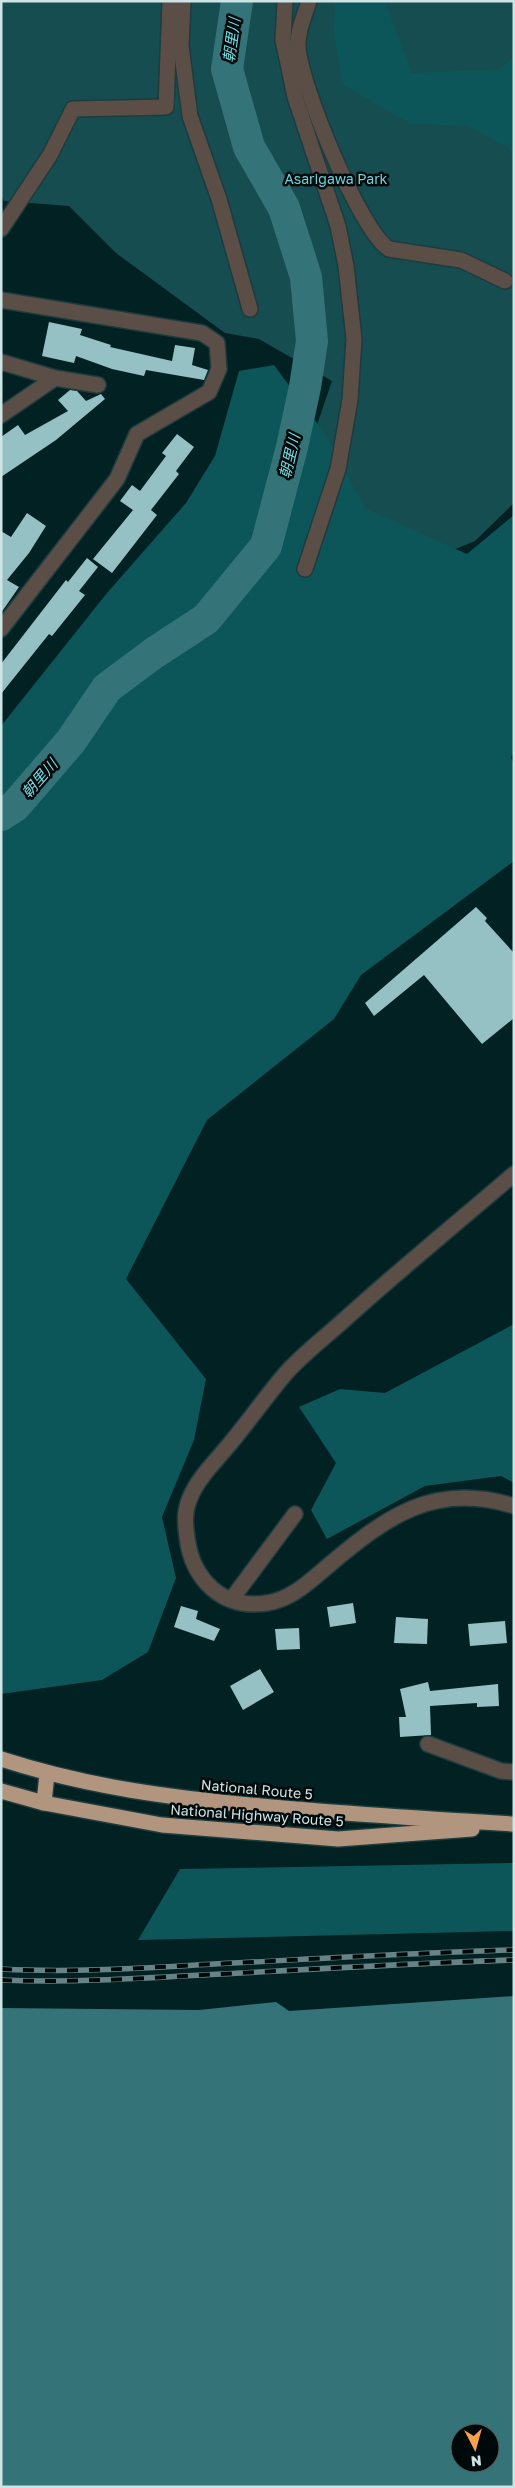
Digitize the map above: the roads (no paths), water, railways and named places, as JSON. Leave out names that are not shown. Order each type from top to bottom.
[{"type":"highway","name":"National Route 5","points":[[1,1758],[47,1774],[166,1797],[338,1813],[514,1825]]},
{"type":"highway","points":[[44,1802],[47,1774]]},
{"type":"highway","name":"National Highway Route 5","points":[[1,1791],[44,1802],[162,1825],[338,1839],[514,1825]]},
{"type":"street","points":[[1,228],[50,155],[73,109],[166,107],[170,1]]},
{"type":"street","points":[[183,1],[181,46],[190,116],[218,199],[250,309]]},
{"type":"street","points":[[285,1],[283,40],[295,97],[338,226],[346,266],[354,339],[350,400],[338,469],[304,569]]},
{"type":"street","points":[[309,1],[298,46],[304,74],[330,148],[353,199],[381,244],[389,250],[461,260],[505,281]]},
{"type":"street","points":[[1,300],[202,333],[217,343],[219,369],[209,392],[137,434],[117,479],[1,629]]},
{"type":"street","points":[[1,362],[55,378],[98,385]]},
{"type":"street","points":[[1,415],[55,378]]},
{"type":"street","points":[[514,1174],[360,1306],[287,1372],[190,1496],[184,1516],[188,1550],[199,1577],[213,1589],[231,1600],[265,1603],[283,1599],[300,1589],[383,1522],[424,1504],[461,1497],[487,1498],[514,1506]]},
{"type":"street","points":[[231,1600],[295,1514]]},
{"type":"street","points":[[428,1744],[501,1771],[514,1772]]},
{"type":"waterway","name":"朝里川","points":[[1,815],[15,806],[71,741],[107,688],[154,653],[206,619],[266,546],[292,447],[305,387],[312,341],[306,277],[284,208],[249,147],[227,69],[237,1]]},
{"type":"railway","points":[[1,1969],[108,1970],[402,1954],[514,1950]]},
{"type":"railway","points":[[1,1980],[111,1980],[514,1960]]},
{"type":"park label","name":"Asarigawa Park","points":[[336,178]]}]
